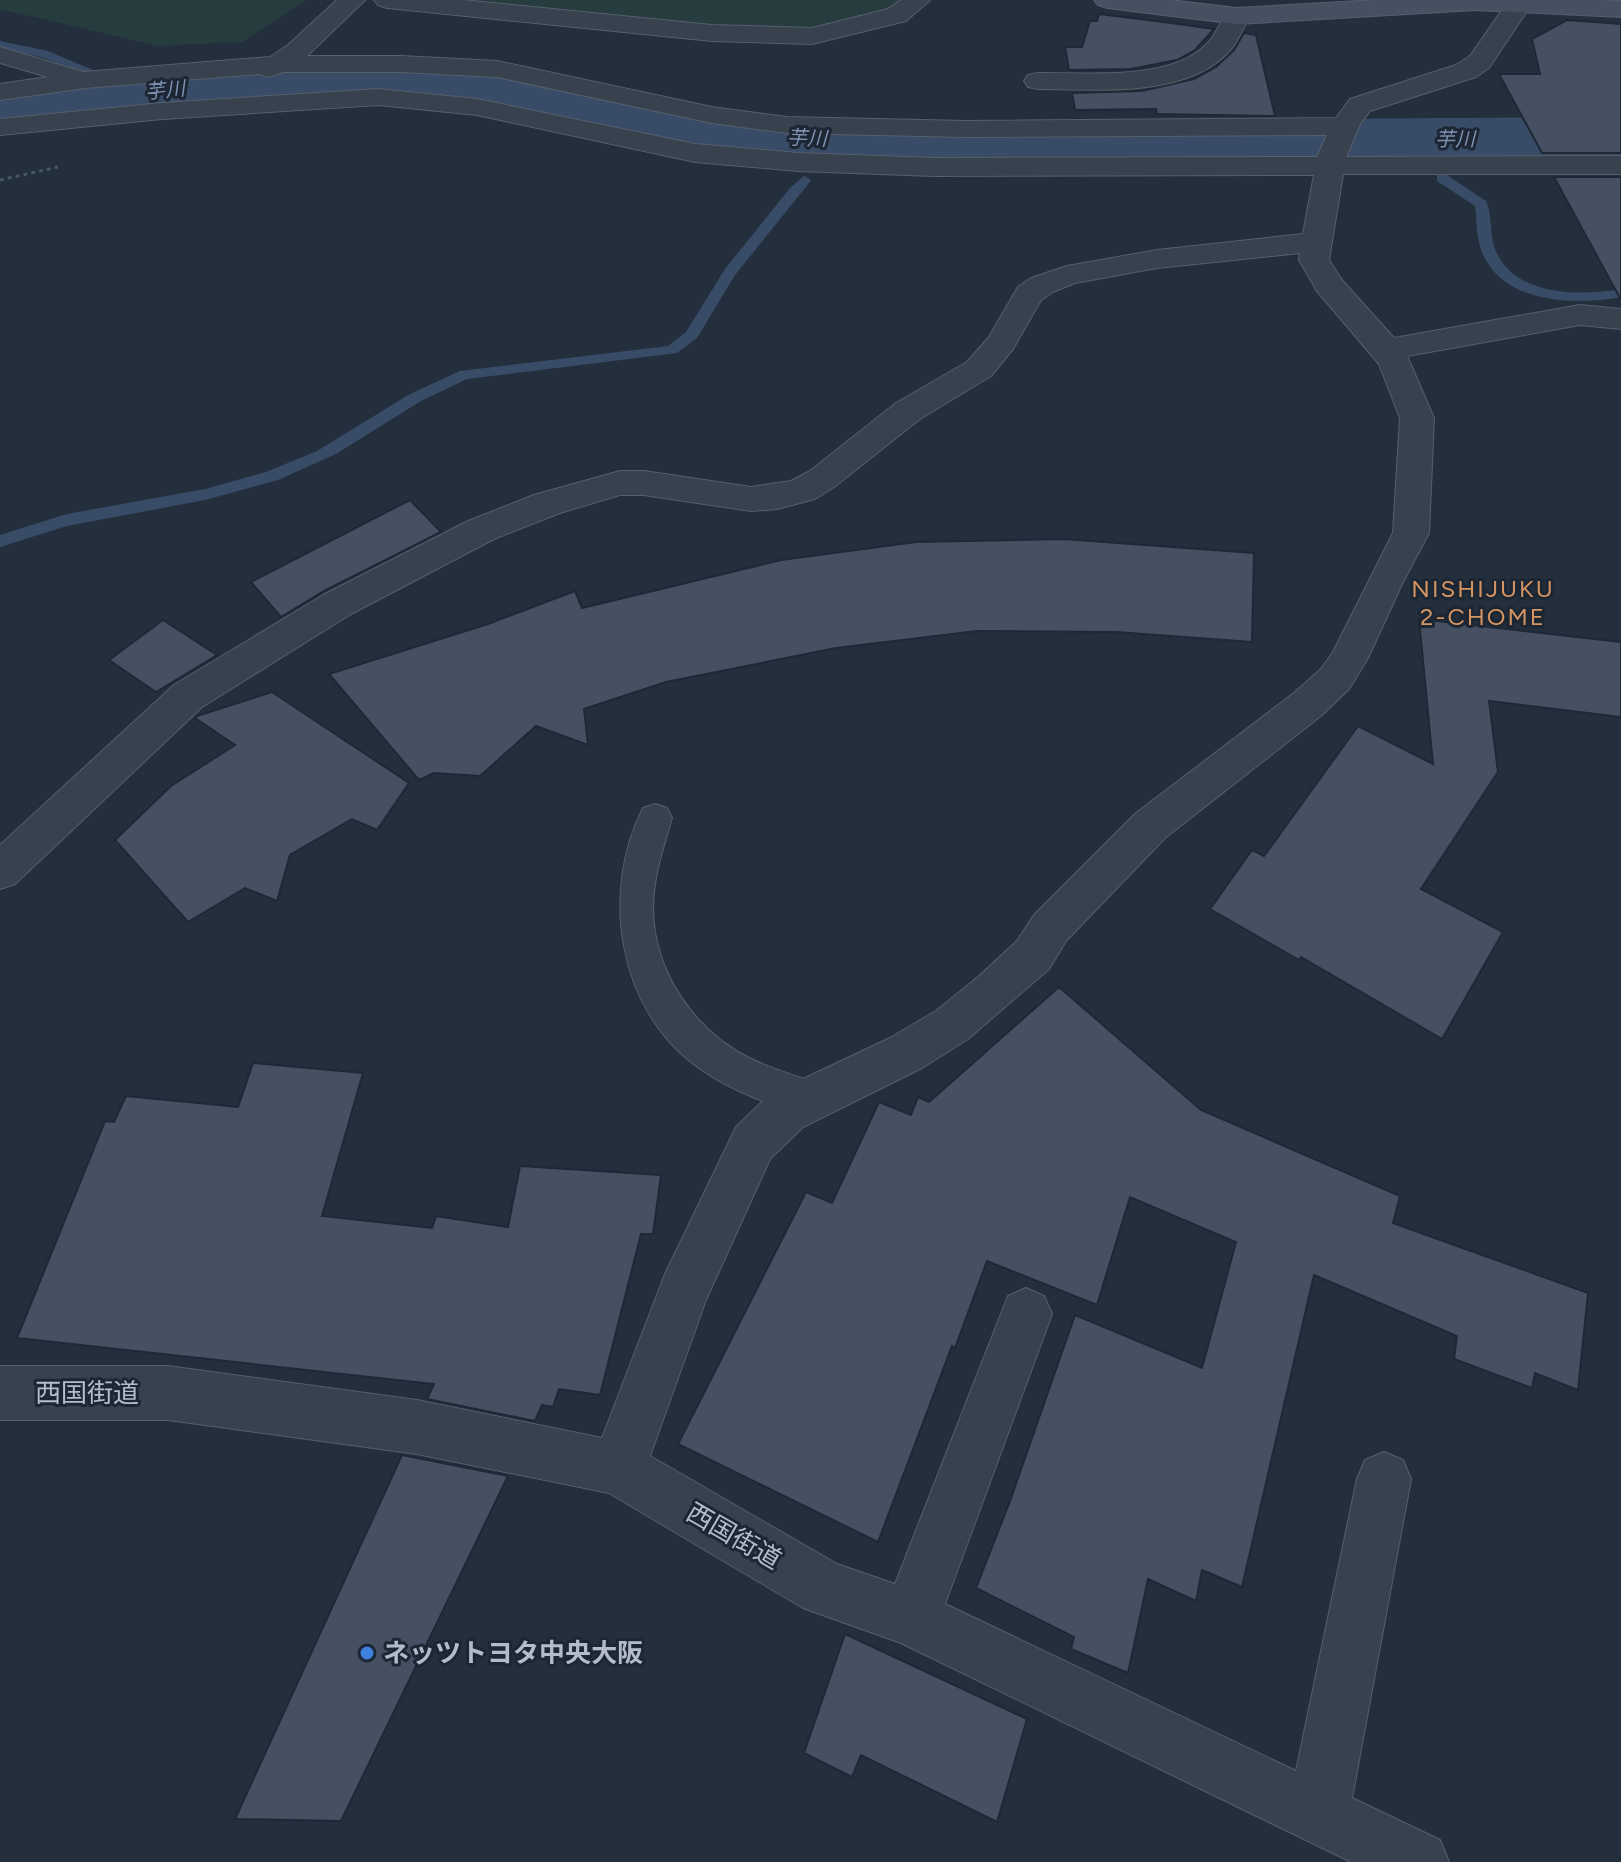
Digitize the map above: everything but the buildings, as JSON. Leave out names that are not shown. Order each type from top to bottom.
[{"type":"street","points":[[216,101],[297,51],[352,0]]},
{"type":"street","points":[[387,0],[712,33],[812,36],[897,15],[917,0]]},
{"type":"street","points":[[1107,0],[1237,16],[1520,2],[1621,9]]},
{"type":"street","points":[[618,1468],[683,1292],[753,1143],[786,1111],[914,1048],[952,1025],[994,991],[1033,955],[1050,928],[1150,826],[1308,704],[1335,679],[1349,658],[1383,584],[1411,533],[1419,452],[1417,418],[1387,349],[1328,284],[1314,260],[1337,144],[1354,110],[1367,100],[1475,67],[1520,2]]},
{"type":"street","points":[[1038,81],[1147,80],[1181,72],[1221,45],[1237,16]]},
{"type":"street","points":[[0,55],[85,80]]},
{"type":"street","points":[[0,92],[85,80],[388,64],[497,69],[691,111],[787,125],[1337,144],[1621,165]]},
{"type":"street","points":[[0,127],[216,101],[342,97],[409,99],[477,107],[695,153],[839,164],[1337,144]]},
{"type":"street","points":[[0,871],[188,696],[338,604],[481,530],[547,504],[620,483],[644,483],[751,499],[777,497],[803,490],[813,486],[908,411],[979,369],[1002,342],[1029,294],[1042,285],[1067,275],[1157,259],[1316,242]]},
{"type":"street","points":[[1387,349],[1580,315],[1621,319]]},
{"type":"street","points":[[911,1618],[1026,1314]]},
{"type":"street","name":"西国街道","points":[[0,1393],[168,1393],[417,1427],[618,1468],[823,1588],[911,1618],[1418,1862]]},
{"type":"street","points":[[1318,1813],[1384,1479]]},
{"type":"lane","points":[[655,818],[635,903],[644,955],[668,1014],[698,1047],[715,1059],[781,1091],[811,1099]]},
{"type":"green space","points":[[0,0],[307,0],[242,42],[158,46],[0,9]]},
{"type":"green space","points":[[474,0],[917,0],[812,36],[712,33]]},
{"type":"waterway","points":[[0,45],[44,54],[89,71]]},
{"type":"waterway","name":"芋川","points":[[0,106],[229,84],[377,77],[499,86],[685,125],[797,140],[986,143],[1621,139]]},
{"type":"waterway","points":[[827,151],[835,141]]},
{"type":"waterway","points":[[1375,143],[1385,148]]},
{"type":"waterway","points":[[1442,178],[1481,204],[1490,254],[1500,269],[1514,280],[1530,289],[1567,297],[1621,293]]},
{"type":"waterway","points":[[0,541],[67,520],[205,494],[272,476],[322,455],[416,397],[465,374],[672,350],[699,326],[730,272],[804,180]]},
{"type":"place","name":"ネッツトヨタ中央大阪","points":[[367,1653]]},
{"type":"district","name":"NISHIJUKU 2-CHOME","points":[[1483,603]]}]
